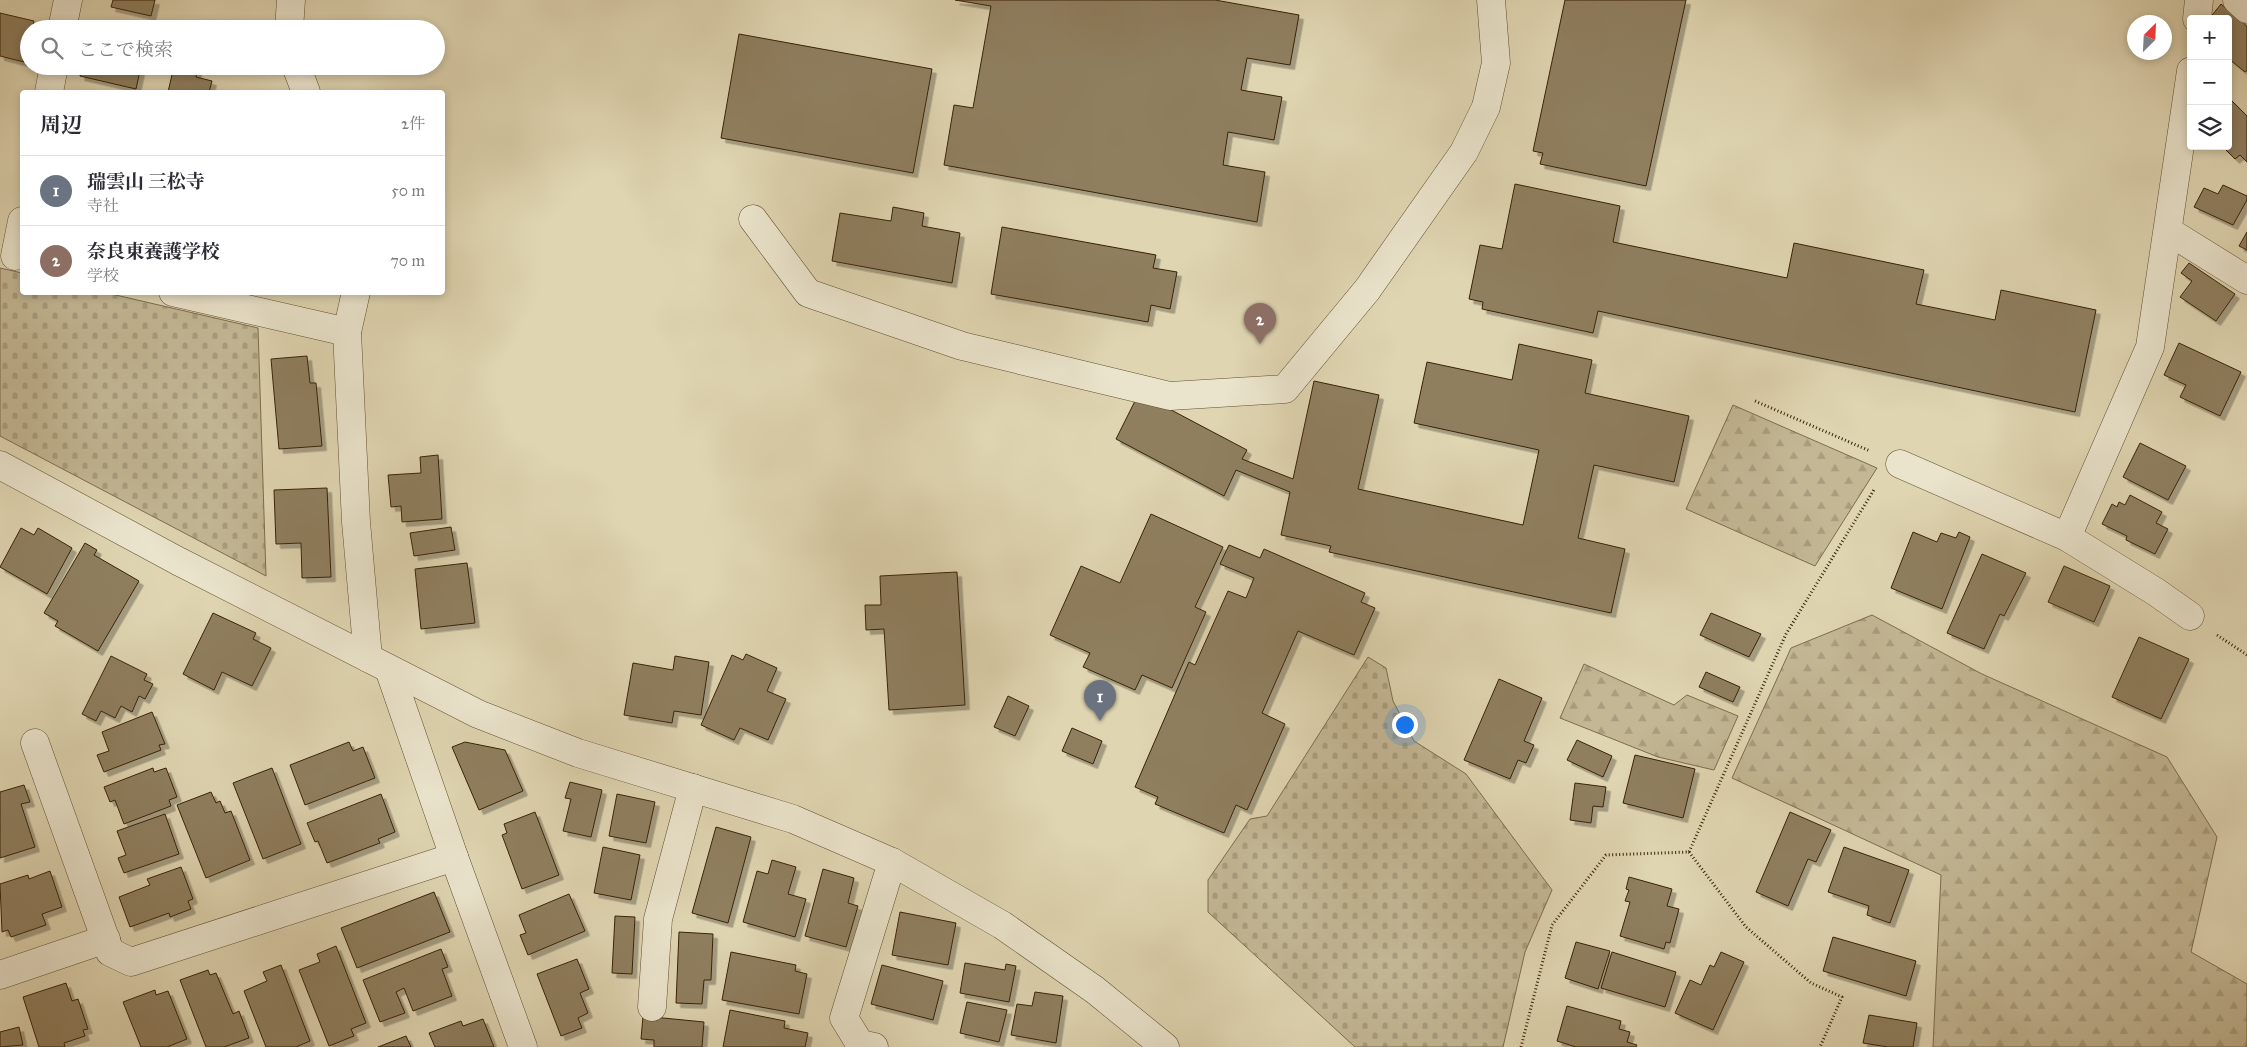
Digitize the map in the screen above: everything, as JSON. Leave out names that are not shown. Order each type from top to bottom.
[{"type":"street","points":[[64,20],[68,0]]},
{"type":"street","points":[[290,20],[292,0]]},
{"type":"street","points":[[753,219],[808,293],[962,346],[1170,396],[1285,389],[1367,290],[1464,152],[1486,107],[1496,63],[1491,0]]},
{"type":"street","points":[[2197,15],[2199,0]]},
{"type":"street","points":[[2237,0],[2247,9]]},
{"type":"street","points":[[49,90],[52,75]]},
{"type":"street","points":[[299,75],[305,90]]},
{"type":"street","points":[[2067,537],[2150,347],[2187,99]]},
{"type":"street","points":[[13,256],[20,229]]},
{"type":"street","points":[[2168,231],[2247,280]]},
{"type":"street","points":[[186,295],[347,332]]},
{"type":"street","points":[[355,295],[347,332],[356,522],[379,663],[454,857],[523,1047]]},
{"type":"street","points":[[1900,464],[2067,537],[2156,592],[2190,616]]},
{"type":"street","points":[[0,465],[178,561],[478,714],[578,753],[793,819],[892,862],[1002,925],[1095,990],[1165,1047]]},
{"type":"street","points":[[35,743],[110,952],[131,962],[454,857]]},
{"type":"street","points":[[652,1007],[658,918],[692,788]]},
{"type":"street","points":[[874,1047],[860,1044],[844,1018],[892,862]]},
{"type":"street","points":[[0,975],[106,939]]},
{"type":"path","points":[[1755,401],[1900,464]]},
{"type":"path","points":[[1689,852],[1786,634],[1883,474],[1900,464]]},
{"type":"path","points":[[1521,1047],[1552,925],[1606,855],[1689,852]]},
{"type":"path","points":[[1689,852],[1746,927],[1811,983],[1842,997],[1820,1047]]},
{"type":"green space","points":[[0,268],[20,273],[20,295],[116,295],[258,328],[266,576],[0,436]]},
{"type":"green space","points":[[1733,405],[1877,468],[1815,566],[1686,509]]},
{"type":"green space","points":[[1872,615],[1982,674],[2167,757],[2217,837],[2191,952],[2247,984],[2247,1047],[1933,1047],[1941,875],[1732,778],[1791,648]]},
{"type":"green space","points":[[1368,657],[1386,668],[1393,701],[1414,741],[1466,774],[1552,890],[1525,952],[1503,1047],[1355,1047],[1208,912],[1208,880],[1250,819],[1267,816]]},
{"type":"green space","points":[[1584,664],[1674,705],[1687,695],[1738,716],[1714,770],[1658,757],[1560,718]]},
{"type":"building","points":[[113,0],[155,0],[151,16],[111,7]]},
{"type":"building","points":[[955,0],[1215,0],[1299,15],[1290,65],[1247,58],[1241,90],[1282,97],[1274,140],[1228,132],[1223,165],[1265,172],[1257,222],[944,165],[954,105],[973,108],[991,6]]},
{"type":"building","points":[[1565,0],[1686,0],[1646,186],[1540,164],[1543,153],[1533,151]]},
{"type":"building","points":[[2221,4],[2247,26],[2247,70],[2245,72],[2232,61],[2232,15],[2212,15]]},
{"type":"building","points":[[0,13],[30,20],[20,20],[20,61],[0,56]]},
{"type":"building","points":[[739,34],[932,69],[913,173],[721,138]]},
{"type":"building","points":[[80,75],[139,75],[136,89]]},
{"type":"building","points":[[172,75],[196,75],[196,77],[212,81],[210,90],[168,90]]},
{"type":"building","points":[[2232,101],[2247,116],[2247,162],[2240,155],[2235,159],[2226,150],[2232,150]]},
{"type":"building","points":[[1515,184],[1620,206],[1613,242],[1787,278],[1794,243],[1924,270],[1916,304],[1995,320],[2001,290],[2096,310],[2075,412],[1598,311],[1593,333],[1482,309],[1483,302],[1469,299],[1480,245],[1502,249]]},
{"type":"building","points":[[2223,185],[2247,196],[2247,200],[2233,225],[2194,207],[2204,188],[2218,194]]},
{"type":"building","points":[[893,207],[924,213],[922,226],[960,233],[952,283],[832,261],[840,213],[891,221]]},
{"type":"building","points":[[1002,227],[1156,255],[1153,268],[1177,272],[1170,309],[1151,305],[1148,322],[991,294]]},
{"type":"building","points":[[2247,232],[2247,250],[2239,246]]},
{"type":"building","points":[[2189,263],[2235,294],[2216,321],[2180,297],[2192,281],[2181,273]]},
{"type":"building","points":[[2179,343],[2241,372],[2220,416],[2180,397],[2186,385],[2164,375]]},
{"type":"building","points":[[1519,344],[1592,360],[1585,393],[1689,416],[1674,482],[1594,465],[1578,538],[1625,549],[1611,613],[1329,552],[1331,546],[1281,535],[1290,492],[1236,470],[1224,496],[1116,439],[1139,393],[1247,450],[1242,459],[1293,479],[1314,381],[1379,395],[1358,489],[1523,525],[1539,450],[1414,423],[1427,362],[1512,380]]},
{"type":"building","points":[[307,356],[310,383],[316,383],[322,446],[279,449],[271,359]]},
{"type":"building","points":[[2140,443],[2186,466],[2168,500],[2123,477]]},
{"type":"building","points":[[438,455],[442,519],[402,522],[401,506],[391,507],[388,475],[421,473],[420,457]]},
{"type":"building","points":[[327,488],[331,577],[302,578],[301,543],[276,544],[274,490]]},
{"type":"building","points":[[2130,495],[2162,512],[2156,523],[2168,529],[2155,554],[2126,540],[2127,536],[2102,524],[2112,504],[2117,507],[2119,502],[2125,505]]},
{"type":"building","points":[[1151,514],[1223,547],[1195,607],[1206,612],[1172,688],[1142,675],[1135,690],[1083,667],[1090,653],[1050,635],[1081,566],[1120,583]]},
{"type":"building","points":[[451,527],[455,550],[414,556],[410,533]]},
{"type":"building","points":[[21,528],[34,535],[38,528],[72,548],[47,594],[0,567]]},
{"type":"building","points":[[1913,532],[1937,542],[1941,533],[1956,538],[1959,532],[1970,537],[1942,609],[1891,588]]},
{"type":"building","points":[[85,543],[97,550],[94,555],[139,581],[98,651],[55,626],[58,621],[44,613]]},
{"type":"building","points":[[1229,545],[1260,558],[1264,549],[1365,593],[1361,602],[1375,608],[1354,655],[1298,631],[1262,713],[1285,724],[1247,810],[1236,805],[1224,833],[1155,804],[1158,797],[1135,787],[1189,662],[1195,665],[1228,591],[1246,598],[1254,578],[1220,564]]},
{"type":"building","points":[[1982,554],[2026,573],[2004,616],[2000,614],[1984,649],[1947,633]]},
{"type":"building","points":[[467,563],[475,623],[421,629],[415,569]]},
{"type":"building","points":[[2064,566],[2110,586],[2094,622],[2048,602]]},
{"type":"building","points":[[957,572],[965,705],[889,710],[884,629],[866,630],[865,605],[881,605],[880,576]]},
{"type":"building","points":[[213,613],[256,633],[253,639],[271,648],[252,686],[222,672],[214,690],[183,674]]},
{"type":"building","points":[[1711,613],[1761,634],[1749,657],[1700,635]]},
{"type":"building","points":[[2139,637],[2189,659],[2161,719],[2112,697]]},
{"type":"building","points":[[746,654],[777,668],[767,691],[786,699],[768,740],[740,728],[734,740],[701,725],[732,655],[743,660]]},
{"type":"building","points":[[111,656],[147,674],[144,680],[153,684],[145,699],[139,696],[132,712],[121,706],[115,718],[101,711],[96,721],[82,714]]},
{"type":"building","points":[[675,656],[709,662],[701,715],[674,711],[672,723],[624,715],[633,663],[673,670]]},
{"type":"building","points":[[1706,672],[1740,687],[1733,702],[1699,687]]},
{"type":"building","points":[[1499,679],[1542,698],[1524,741],[1534,745],[1526,763],[1518,760],[1510,779],[1464,760]]},
{"type":"building","points":[[1008,696],[1029,706],[1015,736],[994,727]]},
{"type":"building","points":[[152,712],[165,744],[159,745],[161,750],[104,772],[97,755],[109,751],[102,732]]},
{"type":"building","points":[[1072,728],[1102,741],[1093,764],[1062,751]]},
{"type":"building","points":[[1577,740],[1612,756],[1603,777],[1567,760]]},
{"type":"building","points":[[349,742],[353,751],[363,747],[375,778],[305,805],[290,765]]},
{"type":"building","points":[[465,742],[505,750],[523,791],[479,810],[452,747]]},
{"type":"building","points":[[1635,755],[1695,769],[1683,818],[1623,803]]},
{"type":"building","points":[[153,768],[154,772],[166,768],[177,797],[169,800],[171,806],[124,824],[115,800],[110,802],[104,787]]},
{"type":"building","points":[[272,768],[301,844],[263,859],[233,783]]},
{"type":"building","points":[[570,782],[602,790],[591,837],[563,831],[571,799],[565,798]]},
{"type":"building","points":[[1575,783],[1606,787],[1603,807],[1593,806],[1591,823],[1570,820]]},
{"type":"building","points":[[24,785],[30,802],[21,804],[35,847],[0,858],[0,792]]},
{"type":"building","points":[[211,792],[216,803],[220,801],[225,813],[231,811],[250,860],[206,878],[177,805]]},
{"type":"building","points":[[381,794],[395,832],[378,839],[380,843],[327,863],[318,841],[315,842],[307,823]]},
{"type":"building","points":[[617,794],[655,802],[646,843],[609,836]]},
{"type":"building","points":[[535,812],[559,875],[522,889],[502,835],[507,833],[504,824]]},
{"type":"building","points":[[1790,812],[1831,830],[1816,862],[1808,859],[1788,906],[1756,892]]},
{"type":"building","points":[[165,814],[179,854],[124,873],[118,858],[126,855],[117,831]]},
{"type":"building","points":[[716,827],[751,837],[728,923],[692,913]]},
{"type":"building","points":[[603,847],[640,855],[631,900],[594,893]]},
{"type":"building","points":[[1844,847],[1909,870],[1890,923],[1867,915],[1869,906],[1828,892]]},
{"type":"building","points":[[772,860],[796,867],[788,894],[806,899],[795,937],[743,922],[757,871],[768,874]]},
{"type":"building","points":[[181,867],[193,899],[188,901],[191,909],[170,917],[169,913],[130,927],[119,897],[150,885],[147,879]]},
{"type":"building","points":[[823,869],[854,878],[848,903],[858,906],[846,947],[805,936]]},
{"type":"building","points":[[50,871],[62,907],[42,914],[46,925],[11,937],[8,930],[2,932],[0,884],[28,875],[29,879]]},
{"type":"building","points":[[1629,877],[1672,889],[1667,906],[1679,909],[1670,943],[1666,942],[1664,949],[1620,936],[1630,902],[1625,901],[1629,890],[1626,889]]},
{"type":"building","points":[[434,892],[450,932],[357,968],[341,928]]},
{"type":"building","points":[[569,894],[585,931],[528,955],[520,935],[526,933],[519,915]]},
{"type":"building","points":[[900,912],[956,923],[948,965],[892,955]]},
{"type":"building","points":[[615,916],[635,917],[632,974],[612,973]]},
{"type":"building","points":[[679,932],[713,934],[711,980],[704,980],[702,1004],[676,1003]]},
{"type":"building","points":[[1833,937],[1916,961],[1906,996],[1823,971]]},
{"type":"building","points":[[1576,942],[1610,951],[1598,989],[1565,978]]},
{"type":"building","points":[[336,946],[366,1023],[351,1029],[354,1036],[329,1046],[299,970],[320,962],[317,954]]},
{"type":"building","points":[[441,949],[448,967],[442,969],[452,996],[413,1011],[404,988],[396,992],[405,1013],[380,1022],[363,980]]},
{"type":"building","points":[[731,952],[796,965],[795,971],[807,974],[799,1014],[722,1000]]},
{"type":"building","points":[[1612,952],[1676,972],[1665,1007],[1601,988]]},
{"type":"building","points":[[1721,952],[1744,962],[1713,1030],[1675,1013],[1690,980],[1701,985],[1710,965],[1714,967]]},
{"type":"building","points":[[577,959],[589,989],[580,993],[588,1013],[578,1018],[582,1028],[561,1036],[537,974]]},
{"type":"building","points":[[965,963],[1005,970],[1006,964],[1016,966],[1009,1002],[960,993]]},
{"type":"building","points":[[281,965],[310,1041],[296,1047],[266,1047],[244,991],[267,981],[263,972]]},
{"type":"building","points":[[882,965],[943,981],[933,1020],[871,1004]]},
{"type":"building","points":[[208,970],[210,975],[216,973],[233,1014],[239,1011],[249,1038],[224,1047],[206,1047],[180,980]]},
{"type":"building","points":[[66,983],[72,1001],[78,999],[88,1029],[83,1030],[85,1036],[64,1043],[65,1047],[39,1047],[23,997]]},
{"type":"building","points":[[155,990],[156,995],[168,991],[187,1039],[167,1047],[141,1047],[123,1002]]},
{"type":"building","points":[[1035,992],[1063,996],[1056,1043],[1011,1035],[1017,1004],[1032,1006]]},
{"type":"building","points":[[967,1002],[1007,1010],[999,1042],[960,1033]]},
{"type":"building","points":[[1567,1006],[1621,1021],[1619,1029],[1630,1032],[1627,1042],[1637,1045],[1636,1047],[1576,1047],[1557,1041]]},
{"type":"building","points":[[730,1010],[785,1021],[784,1028],[808,1033],[805,1047],[723,1047]]},
{"type":"building","points":[[1869,1015],[1917,1023],[1913,1047],[1888,1047],[1863,1043]]},
{"type":"building","points":[[643,1016],[704,1022],[702,1047],[654,1047],[654,1040],[641,1039]]},
{"type":"building","points":[[483,1019],[494,1047],[435,1047],[429,1033],[461,1021],[463,1026]]},
{"type":"building","points":[[19,1027],[23,1045],[0,1047],[0,1032]]},
{"type":"building","points":[[406,1036],[411,1047],[378,1047]]},
{"type":"place","name":"奈良東養護学校","points":[[1260,344]]},
{"type":"place","name":"瑞雲山 三松寺","points":[[1100,721]]}]
